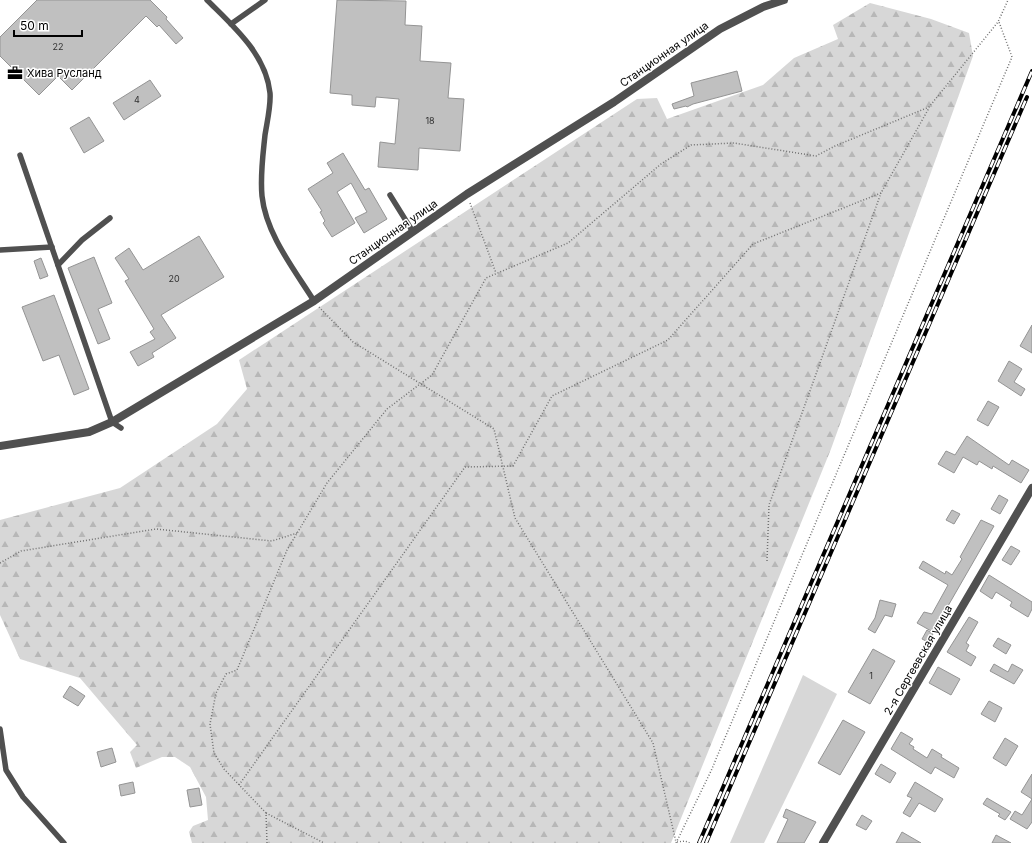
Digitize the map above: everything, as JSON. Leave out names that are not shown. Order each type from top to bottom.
[{"type":"street","name":"Станционная улица","points":[[0,446],[89,432],[112,422],[314,301],[467,194],[614,102],[720,29],[763,7],[784,0]]},
{"type":"street","name":"2-я Сергеевская улица","points":[[823,843],[1032,488]]},
{"type":"lane","points":[[207,0],[251,47],[265,70],[270,94],[261,174],[262,197],[269,222],[282,250],[314,301]]},
{"type":"lane","points":[[231,24],[265,0]]},
{"type":"lane","points":[[20,155],[112,422],[121,428]]},
{"type":"lane","points":[[390,195],[413,232]]},
{"type":"lane","points":[[58,265],[82,240],[110,218]]},
{"type":"lane","points":[[0,250],[52,247]]},
{"type":"lane","points":[[0,729],[6,770],[23,797],[64,843]]},
{"type":"path","points":[[767,561],[769,505],[881,193],[929,108],[998,22],[1008,0]]},
{"type":"path","points":[[676,843],[711,771],[1012,57],[998,22]]},
{"type":"path","points":[[324,843],[266,813],[224,769],[214,753],[210,724],[216,693],[226,674],[237,670],[287,550],[327,483],[386,409],[432,375],[486,278],[568,243],[661,164],[691,145],[734,143],[816,156],[835,146],[929,108]]},
{"type":"path","points":[[239,785],[465,468],[513,466],[552,396],[668,340],[753,244],[881,193]]},
{"type":"path","points":[[467,194],[497,273]]},
{"type":"path","points":[[314,301],[353,342],[494,429],[515,518],[653,743],[676,843]]},
{"type":"path","points":[[0,563],[21,551],[156,529],[272,542],[297,533]]},
{"type":"path","points":[[266,813],[267,843]]},
{"type":"path","points":[[676,843],[685,841],[690,843]]},
{"type":"green space","points":[[870,3],[931,19],[969,33],[973,56],[831,449],[671,843],[192,843],[189,832],[193,826],[208,820],[206,797],[190,767],[175,757],[162,757],[136,768],[130,752],[137,745],[80,678],[20,659],[0,615],[0,520],[120,488],[217,424],[247,389],[239,360],[637,99],[657,98],[667,119],[763,85],[794,58],[838,39],[833,25]]},
{"type":"green space","points":[[803,675],[837,694],[764,843],[730,843]]},
{"type":"building","points":[[37,0],[150,0],[167,17],[166,19],[183,38],[176,44],[159,25],[157,27],[146,16],[72,90],[58,76],[39,95],[0,56],[0,37]]},
{"type":"building","points":[[337,0],[406,1],[405,25],[422,26],[420,61],[451,63],[448,98],[464,99],[460,151],[419,148],[418,170],[378,167],[380,142],[395,144],[399,99],[376,97],[375,107],[352,105],[352,95],[330,93]]},
{"type":"building","points":[[737,71],[742,91],[693,104],[687,107],[674,109],[672,104],[694,96],[691,83]]},
{"type":"building","points":[[150,80],[161,96],[124,120],[113,103]]},
{"type":"building","points":[[89,117],[104,141],[84,153],[70,128]]},
{"type":"building","points":[[343,153],[365,190],[369,188],[387,219],[364,233],[355,218],[367,212],[351,183],[337,192],[355,223],[332,237],[323,223],[325,221],[320,212],[322,211],[308,189],[333,173],[327,163]]},
{"type":"building","points":[[199,236],[224,277],[161,315],[176,338],[152,353],[154,357],[138,366],[130,352],[155,339],[150,332],[154,329],[125,281],[129,279],[115,258],[129,248],[143,270]]},
{"type":"building","points":[[94,257],[112,303],[98,309],[110,339],[98,344],[68,268]]},
{"type":"building","points":[[41,258],[48,276],[40,279],[34,261]]},
{"type":"building","points":[[54,295],[89,389],[74,395],[59,355],[43,361],[22,307]]},
{"type":"building","points":[[1032,325],[1032,353],[1020,346]]},
{"type":"building","points":[[1009,361],[1022,369],[1014,382],[1025,389],[1021,396],[998,381]]},
{"type":"building","points":[[988,401],[999,407],[988,426],[977,420]]},
{"type":"building","points":[[967,436],[1009,465],[1012,460],[1029,470],[1021,483],[993,466],[992,469],[979,461],[977,465],[963,457],[954,473],[938,464],[946,451],[955,455]]},
{"type":"building","points":[[999,495],[1008,500],[1000,514],[991,509]]},
{"type":"building","points":[[952,510],[960,514],[954,524],[946,520]]},
{"type":"building","points":[[981,520],[994,526],[933,632],[917,623],[924,612],[932,614],[948,585],[919,568],[923,561],[945,574],[946,571],[952,575],[962,559],[960,557]]},
{"type":"building","points":[[1011,546],[1020,551],[1011,565],[1002,560]]},
{"type":"building","points":[[989,575],[1032,602],[1032,609],[1028,617],[1010,606],[1012,602],[996,592],[992,599],[980,591]]},
{"type":"building","points":[[880,600],[896,604],[892,617],[885,615],[875,633],[868,629],[875,618]]},
{"type":"building","points":[[969,617],[978,622],[966,643],[969,645],[966,651],[976,657],[971,666],[947,652]]},
{"type":"building","points":[[927,630],[933,634],[928,642],[922,639]]},
{"type":"building","points":[[998,638],[1011,645],[1006,654],[993,646]]},
{"type":"building","points":[[873,649],[895,661],[870,704],[848,692]]},
{"type":"building","points":[[994,664],[1008,672],[1012,664],[1023,670],[1014,684],[990,671]]},
{"type":"building","points":[[938,667],[960,679],[951,695],[929,683]]},
{"type":"building","points":[[70,686],[85,696],[78,706],[63,697]]},
{"type":"building","points":[[989,701],[1002,708],[995,722],[981,714]]},
{"type":"building","points":[[843,720],[865,732],[840,775],[818,763]]},
{"type":"building","points":[[901,732],[913,739],[909,744],[914,747],[913,749],[927,758],[932,749],[942,755],[941,757],[959,768],[954,778],[935,767],[931,774],[891,749]]},
{"type":"building","points":[[1005,738],[1018,746],[1006,766],[993,758]]},
{"type":"building","points":[[112,748],[116,762],[101,767],[97,752]]},
{"type":"building","points":[[881,764],[896,773],[890,783],[875,774]]},
{"type":"building","points":[[1032,774],[1032,799],[1021,792]]},
{"type":"building","points":[[133,782],[135,793],[121,796],[119,785]]},
{"type":"building","points":[[915,782],[943,799],[935,812],[919,803],[910,817],[903,813],[912,798],[907,796]]},
{"type":"building","points":[[199,788],[202,805],[190,807],[187,790]]},
{"type":"building","points":[[987,798],[1011,812],[1005,820],[998,816],[1000,814],[983,804]]},
{"type":"building","points":[[1032,799],[1032,822],[1027,829],[1010,819],[1015,811],[1022,815]]},
{"type":"building","points":[[786,809],[816,822],[804,843],[777,843],[788,819],[783,817]]},
{"type":"building","points":[[862,815],[872,821],[866,830],[856,825]]},
{"type":"building","points":[[902,832],[921,843],[896,843]]},
{"type":"building","points":[[996,835],[1011,843],[992,843]]},
{"type":"railway","points":[[699,843],[1032,71]]},
{"type":"railway","points":[[706,843],[1027,97]]},
{"type":"place","name":"Хива Русланд","points":[[15,73]]}]
